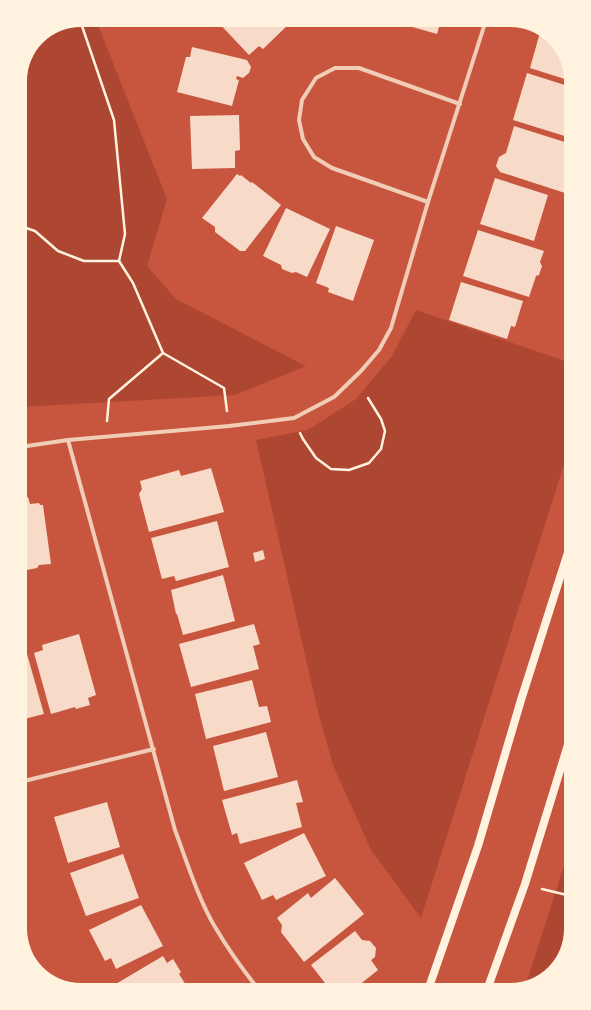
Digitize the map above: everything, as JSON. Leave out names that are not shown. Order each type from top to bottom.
[{"type":"main road","points":[[430,983],[478,846],[523,693],[564,565]]},
{"type":"main road","points":[[490,983],[525,884],[564,758]]},
{"type":"street","points":[[27,446],[68,440],[229,426],[294,418],[334,397],[361,371],[379,350],[391,328],[428,202],[484,27]]},
{"type":"street","points":[[428,202],[332,168],[314,157],[303,139],[299,120],[302,100],[316,78],[335,68],[359,68],[460,104]]},
{"type":"street","points":[[68,440],[175,830],[194,881],[214,926],[253,983]]},
{"type":"street","points":[[27,780],[154,749]]},
{"type":"path","points":[[82,27],[114,120],[125,234],[119,261],[133,283],[163,353],[224,388],[229,426]]},
{"type":"path","points":[[27,228],[35,231],[58,251],[84,261],[119,261]]},
{"type":"path","points":[[109,437],[107,422],[109,399],[163,353]]},
{"type":"path","points":[[294,418],[303,439],[316,458],[331,469],[349,470],[369,463],[380,449],[385,431],[381,419],[368,398]]},
{"type":"path","points":[[525,884],[564,894]]},
{"type":"shaded area","points":[[99,27],[167,199],[147,266],[176,299],[306,366],[235,395],[27,407],[27,77],[29,67],[38,48],[45,40],[54,34],[70,28]]},
{"type":"shaded area","points":[[416,310],[564,361],[564,464],[421,918],[371,850],[333,765],[318,712],[256,440],[308,430],[356,399],[392,356]]},
{"type":"shaded area","points":[[564,866],[564,936],[560,950],[553,962],[548,967],[540,974],[527,980]]},
{"type":"building","points":[[223,27],[286,27],[263,49],[259,46],[249,55]]},
{"type":"building","points":[[412,27],[439,27],[437,34]]},
{"type":"building","points":[[539,36],[546,40],[555,51],[562,67],[564,79],[530,68]]},
{"type":"building","points":[[192,47],[247,60],[251,67],[249,73],[243,78],[237,76],[236,79],[239,80],[232,106],[177,92],[186,57],[190,57]]},
{"type":"building","points":[[527,73],[564,85],[564,136],[513,120]]},
{"type":"building","points":[[239,115],[240,150],[235,151],[235,168],[192,169],[190,116]]},
{"type":"building","points":[[514,126],[564,142],[564,193],[500,172],[496,166],[499,157],[506,153]]},
{"type":"building","points":[[237,174],[240,176],[241,175],[251,183],[252,182],[281,205],[245,251],[240,251],[215,232],[215,227],[202,218]]},
{"type":"building","points":[[495,178],[548,195],[534,241],[480,224]]},
{"type":"building","points":[[286,208],[330,229],[307,277],[296,272],[292,273],[282,269],[281,265],[263,256]]},
{"type":"building","points":[[336,226],[374,240],[353,301],[328,292],[329,288],[316,283]]},
{"type":"building","points":[[478,230],[544,251],[540,262],[542,266],[539,275],[536,276],[529,297],[463,276]]},
{"type":"building","points":[[461,282],[523,301],[515,327],[511,326],[507,339],[449,320]]},
{"type":"building","points":[[211,468],[224,512],[149,532],[139,494],[142,489],[140,481],[179,470],[181,476]]},
{"type":"building","points":[[27,497],[30,504],[39,503],[40,505],[43,505],[51,564],[39,565],[37,568],[27,570]]},
{"type":"building","points":[[217,521],[229,567],[176,581],[174,576],[162,579],[151,538]]},
{"type":"building","points":[[263,550],[265,559],[255,562],[253,553]]},
{"type":"building","points":[[223,575],[235,621],[183,635],[176,614],[171,590]]},
{"type":"building","points":[[254,624],[260,644],[253,646],[259,669],[191,687],[179,644]]},
{"type":"building","points":[[79,634],[96,695],[88,698],[90,705],[76,709],[75,707],[51,714],[34,653],[43,650],[42,645]]},
{"type":"building","points":[[27,654],[44,714],[27,718]]},
{"type":"building","points":[[252,680],[259,707],[267,706],[271,722],[206,739],[195,694]]},
{"type":"building","points":[[266,732],[278,777],[224,791],[213,746]]},
{"type":"building","points":[[297,780],[303,802],[296,803],[302,827],[240,844],[237,833],[232,835],[222,800]]},
{"type":"building","points":[[107,802],[120,847],[68,863],[54,817]]},
{"type":"building","points":[[304,833],[326,876],[276,900],[273,895],[262,900],[244,863]]},
{"type":"building","points":[[123,854],[139,898],[86,916],[70,873]]},
{"type":"building","points":[[335,878],[364,914],[304,962],[281,932],[282,925],[277,918],[308,893],[311,898]]},
{"type":"building","points":[[141,905],[163,946],[116,969],[111,958],[105,961],[89,930]]},
{"type":"building","points":[[355,931],[362,940],[370,941],[376,948],[375,957],[371,960],[378,970],[362,983],[325,983],[311,965]]},
{"type":"building","points":[[163,956],[167,963],[173,959],[181,972],[179,974],[185,983],[117,983]]}]
